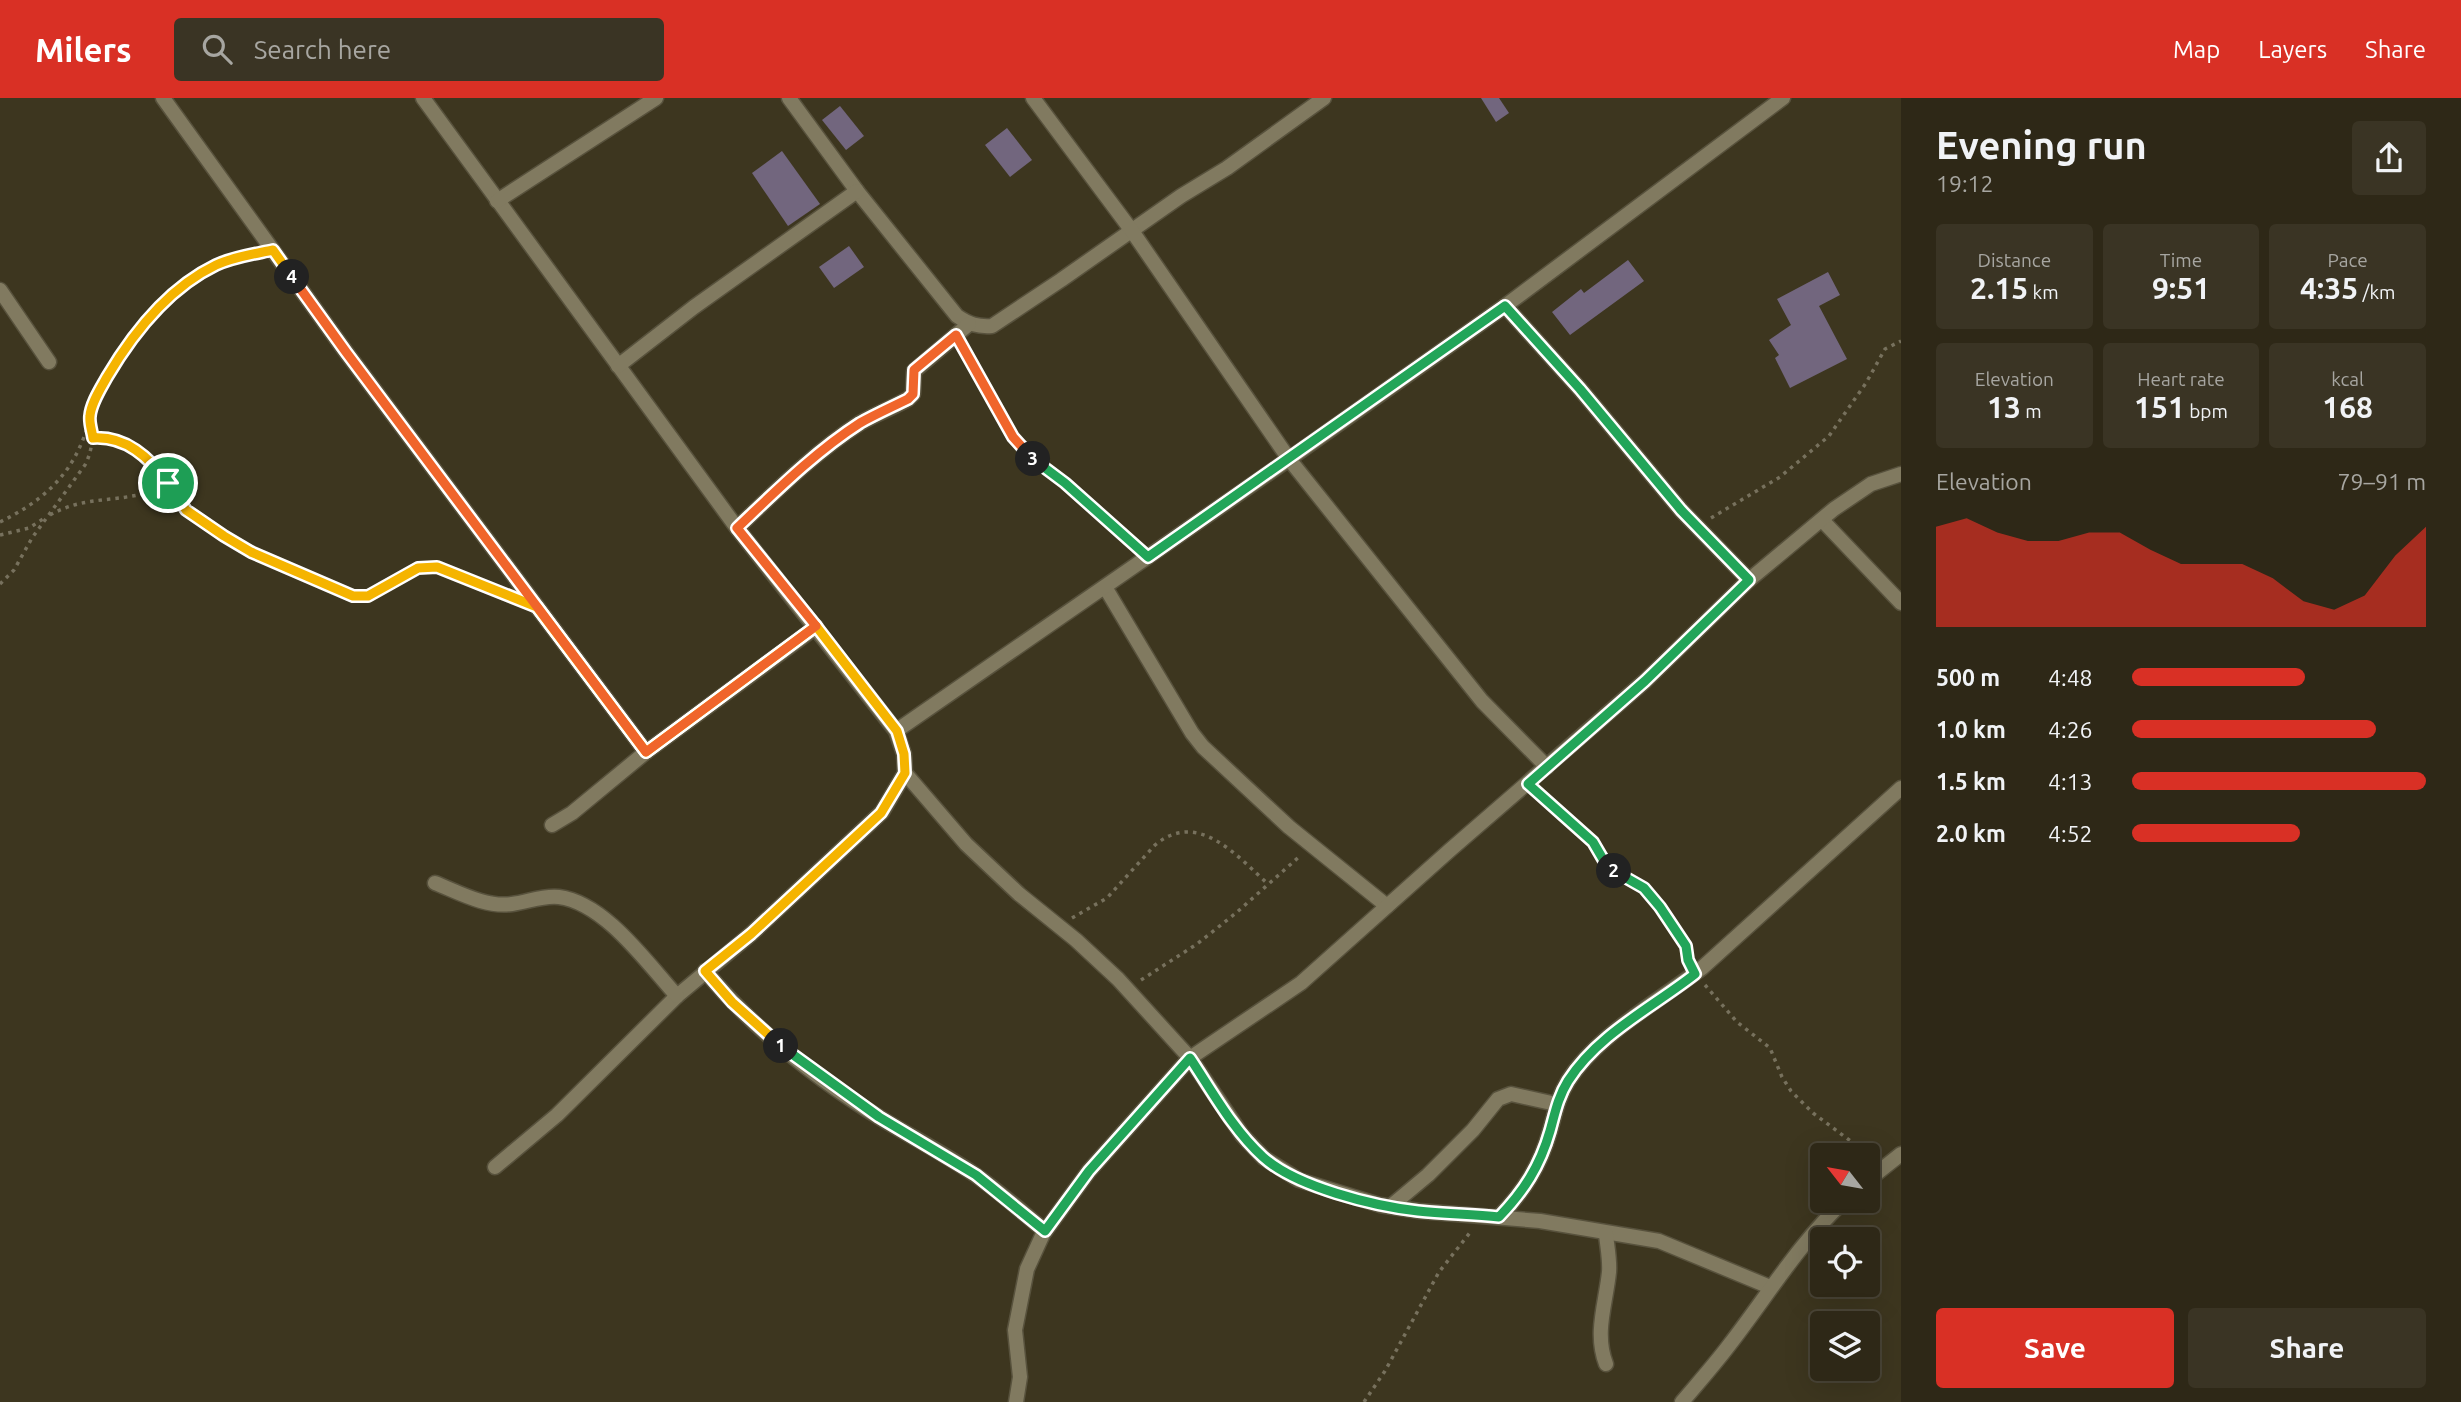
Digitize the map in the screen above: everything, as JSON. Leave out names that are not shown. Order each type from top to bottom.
[{"type":"street","points":[[163,98],[346,352],[646,752]]},
{"type":"street","points":[[423,98],[737,528],[897,731],[904,754],[905,773],[881,813],[751,934],[677,996],[557,1115],[495,1167]]},
{"type":"street","points":[[497,201],[656,98]]},
{"type":"street","points":[[789,98],[857,191],[957,316],[969,324],[981,327],[992,326],[1181,196],[1227,168],[1324,98]]},
{"type":"street","points":[[1033,98],[1132,231],[1289,459],[1482,701],[1548,767]]},
{"type":"street","points":[[897,731],[1505,306],[1782,98]]},
{"type":"street","points":[[618,366],[694,307],[857,191]]},
{"type":"street","points":[[0,290],[49,362]]},
{"type":"street","points":[[1505,306],[1697,526],[1749,580]]},
{"type":"street","points":[[737,528],[775,491],[840,438],[860,424],[908,399],[913,394],[914,370],[969,324]]},
{"type":"street","points":[[1016,1402],[1020,1377],[1014,1330],[1027,1269],[1045,1231],[1089,1171],[1190,1058],[1301,983],[1645,681],[1749,580],[1822,520],[1871,484],[1901,474]]},
{"type":"street","points":[[1822,520],[1901,603]]},
{"type":"street","points":[[1105,587],[1192,733],[1220,763],[1311,846],[1387,906]]},
{"type":"street","points":[[552,825],[580,807],[646,752],[816,626]]},
{"type":"street","points":[[905,773],[966,844],[1127,989],[1190,1058],[1242,1135],[1264,1158],[1299,1180],[1391,1206],[1419,1211],[1540,1221],[1659,1241],[1770,1287]]},
{"type":"street","points":[[1491,1216],[1521,1195],[1536,1167],[1550,1130],[1556,1104],[1568,1080],[1589,1055],[1696,972],[1901,788]]},
{"type":"street","points":[[435,883],[487,903],[509,905],[544,897],[560,897],[585,905],[619,932],[677,996]]},
{"type":"street","points":[[705,971],[762,1031],[800,1062],[879,1117],[976,1175],[1045,1231]]},
{"type":"street","points":[[1391,1206],[1428,1175],[1473,1130],[1498,1098],[1511,1094],[1556,1104]]},
{"type":"street","points":[[1880,1171],[1901,1154]]},
{"type":"street","points":[[1682,1402],[1731,1343],[1770,1287],[1831,1213]]},
{"type":"street","points":[[1606,1234],[1609,1271],[1600,1329],[1602,1356],[1606,1364]]},
{"type":"path","points":[[0,522],[32,505],[68,470],[82,441],[99,391],[136,333],[153,313],[197,275],[218,264],[273,250]]},
{"type":"path","points":[[956,335],[1013,437],[1028,454],[1148,557]]},
{"type":"path","points":[[1697,526],[1780,477],[1829,436],[1866,383],[1885,349],[1901,341]]},
{"type":"path","points":[[0,584],[14,570],[47,517],[85,465],[93,438],[90,415]]},
{"type":"path","points":[[93,438],[105,437],[120,441],[137,450],[156,466],[186,510],[224,536],[251,552],[353,596],[368,596],[418,568],[437,567],[537,607]]},
{"type":"path","points":[[0,535],[29,528],[64,507],[145,494],[168,483]]},
{"type":"path","points":[[1528,784],[1593,842],[1607,866],[1644,888],[1686,946],[1688,960],[1720,1006],[1770,1048],[1791,1091],[1813,1113],[1885,1167]]},
{"type":"path","points":[[1057,925],[1095,907],[1107,898],[1155,845],[1179,832],[1193,831],[1208,836],[1231,851],[1268,884]]},
{"type":"path","points":[[1127,989],[1197,944],[1311,846]]},
{"type":"path","points":[[1364,1402],[1385,1371],[1438,1272],[1491,1216]]},
{"type":"building","points":[[1481,98],[1499,98],[1509,113],[1496,122]]},
{"type":"building","points":[[840,106],[864,136],[846,150],[822,120]]},
{"type":"building","points":[[1007,128],[1032,160],[1010,177],[985,145]]},
{"type":"building","points":[[782,151],[820,204],[788,226],[752,173]]},
{"type":"building","points":[[849,246],[864,267],[834,288],[819,267]]},
{"type":"building","points":[[1628,260],[1644,281],[1570,335],[1552,312],[1581,289],[1584,293]]},
{"type":"building","points":[[1828,272],[1840,295],[1819,306],[1847,359],[1790,388],[1775,358],[1779,355],[1769,340],[1791,325],[1777,299]]},
{"type":"route","points":[[168,483],[156,466],[137,450],[120,441],[105,437],[93,438],[90,415],[99,391],[136,333],[153,313],[197,275],[218,264],[273,250],[346,352],[646,752],[682,727],[816,626],[737,528],[775,491],[840,438],[860,424],[908,399],[913,394],[914,370],[956,335],[1013,437],[1039,464],[1065,483],[1148,557],[1505,306],[1580,389],[1681,510],[1749,580],[1645,681],[1528,784],[1593,842],[1607,866],[1644,888],[1686,946],[1688,960],[1695,974],[1611,1036],[1589,1055],[1568,1080],[1556,1104],[1544,1150],[1536,1167],[1521,1195],[1499,1217],[1380,1205],[1299,1180],[1264,1158],[1242,1135],[1190,1058],[1089,1171],[1045,1231],[976,1175],[879,1117],[800,1062],[762,1031],[705,971],[751,934],[881,813],[905,773],[904,754],[897,731],[816,626],[646,752],[537,607],[437,567],[418,568],[368,596],[353,596],[285,568],[224,536],[186,510],[168,483]]}]
